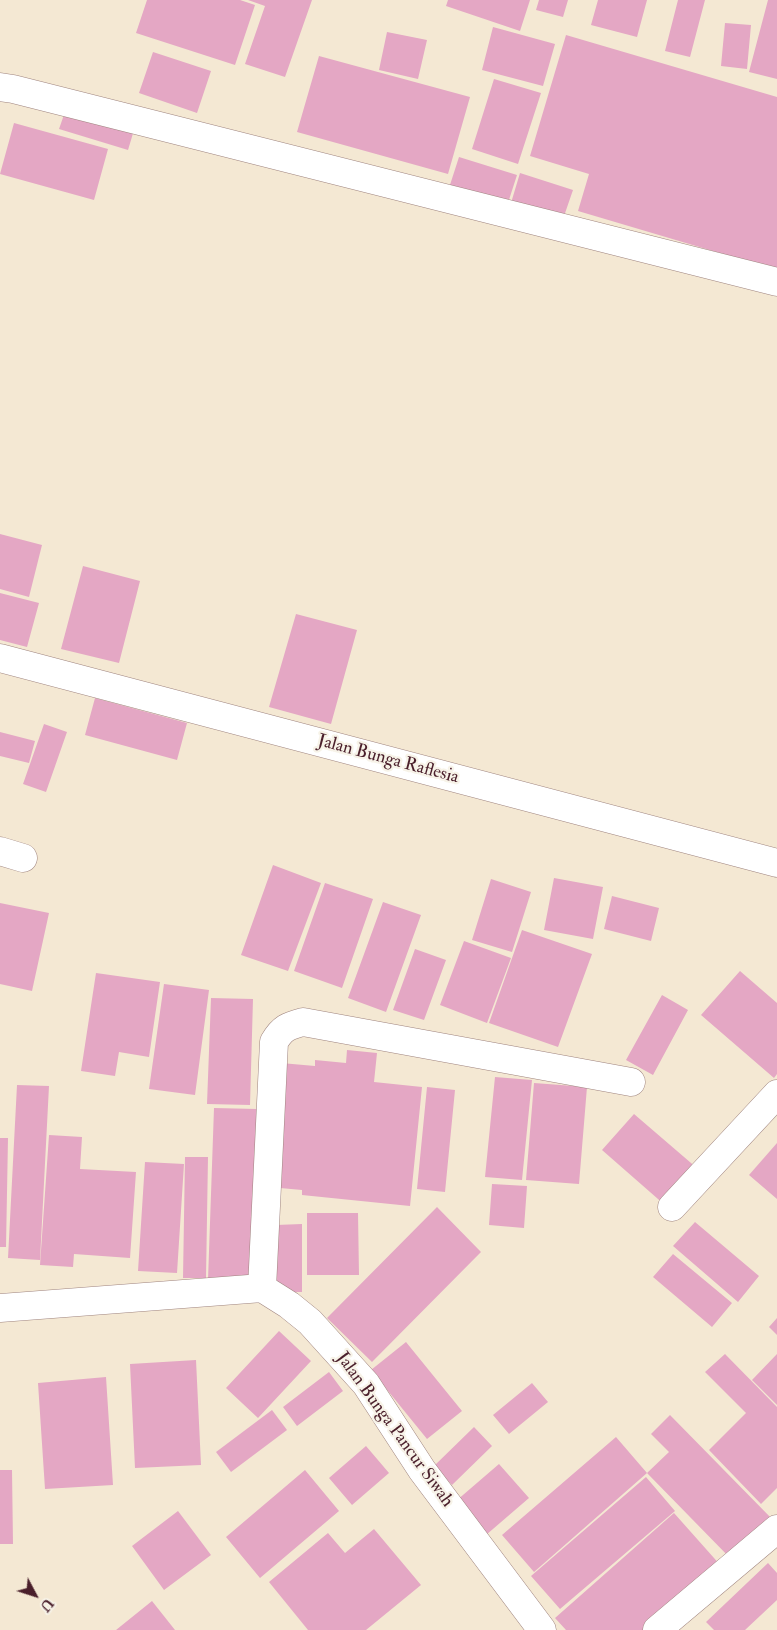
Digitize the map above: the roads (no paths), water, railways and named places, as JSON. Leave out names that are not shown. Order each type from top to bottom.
[{"type":"street","points":[[0,87],[23,91],[777,282]]},
{"type":"street","name":"Jalan Bunga Raflesia","points":[[0,658],[777,863]]},
{"type":"street","points":[[0,1308],[262,1288],[274,1042],[280,1032],[288,1026],[304,1022],[631,1082]]},
{"type":"street","points":[[672,1207],[777,1094]]},
{"type":"street","name":"Jalan Bunga Pancur Siwah","points":[[262,1288],[289,1305],[310,1322],[366,1384],[422,1470],[542,1630]]},
{"type":"street","points":[[657,1630],[777,1529]]}]
